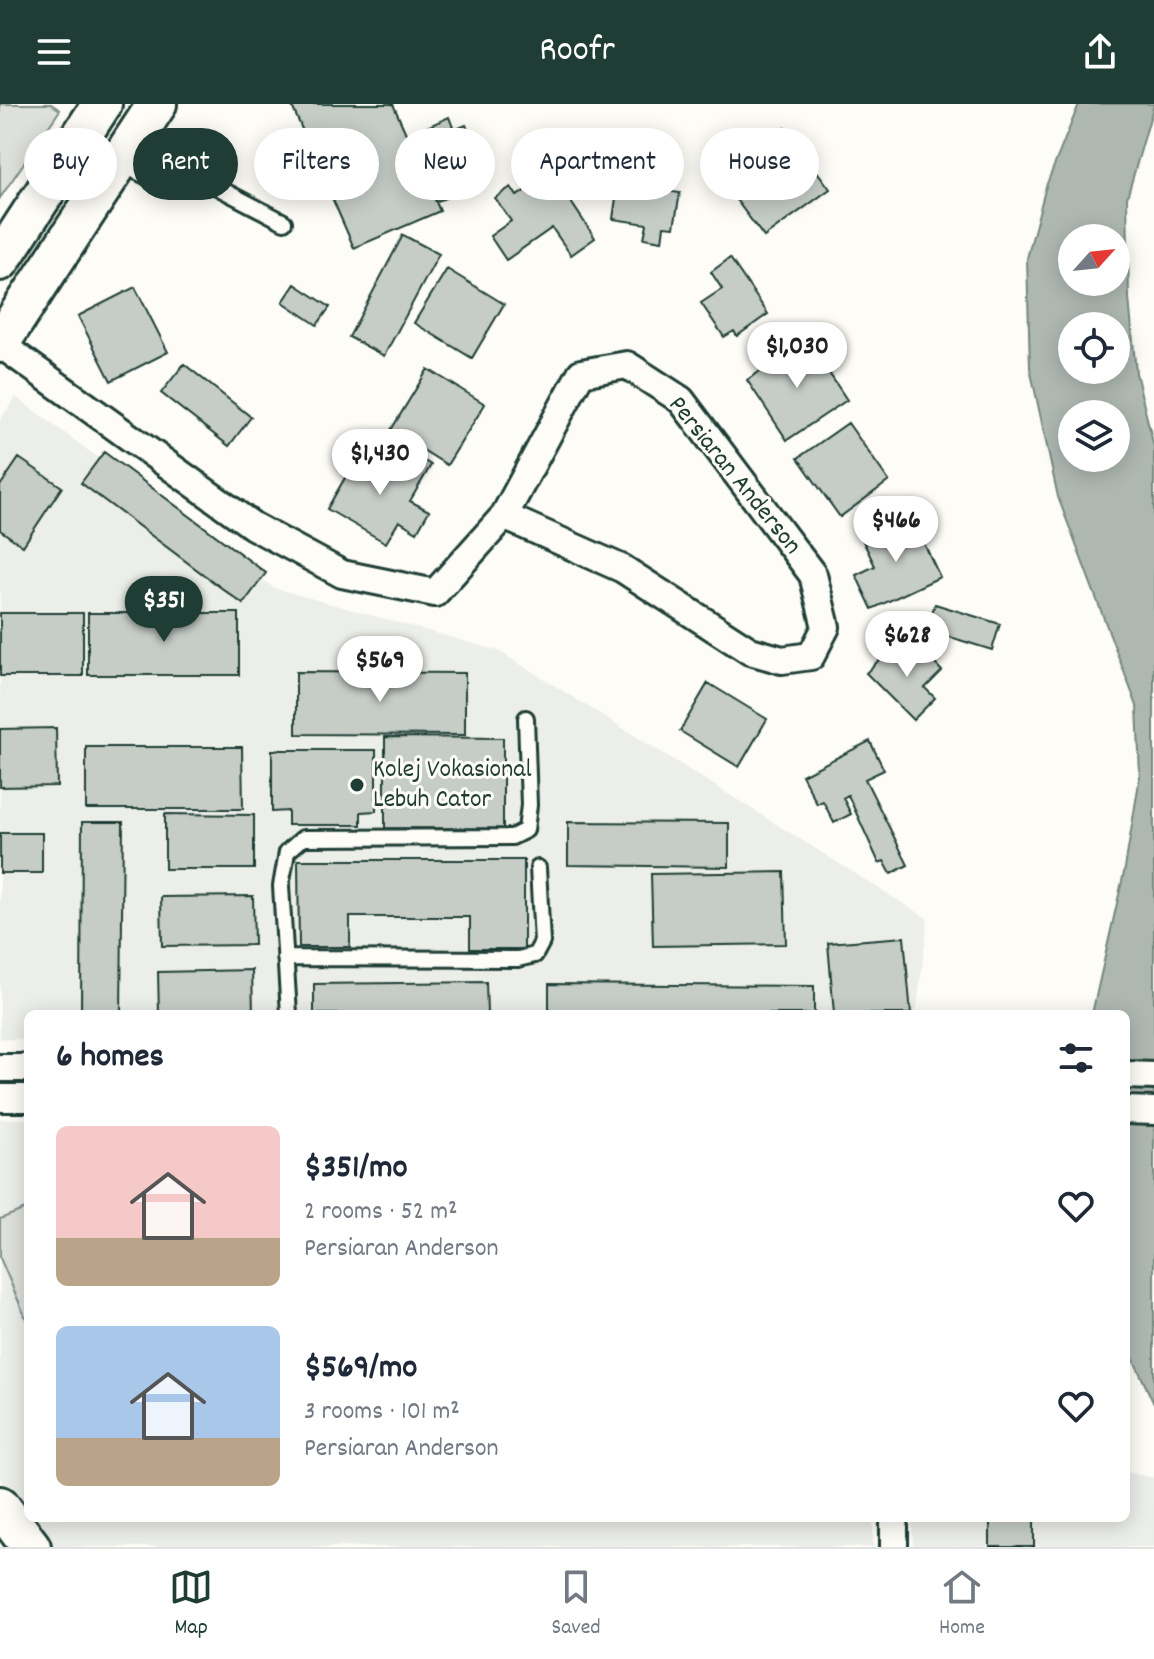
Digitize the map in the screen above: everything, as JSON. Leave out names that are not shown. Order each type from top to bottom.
[{"type":"main road","points":[[0,261],[102,104]]},
{"type":"main road","points":[[0,344],[157,104]]},
{"type":"main road","points":[[0,1506],[31,1547]]},
{"type":"street","name":"Persiaran Anderson","points":[[0,344],[253,526],[342,574],[435,593],[504,516],[581,373],[627,365],[681,400],[813,575],[826,627],[811,656],[782,660],[750,651],[623,569],[504,516]]},
{"type":"street","points":[[0,1068],[24,1068]]},
{"type":"street","points":[[1130,1075],[1154,1076]]},
{"type":"street","points":[[0,1098],[24,1098]]},
{"type":"street","points":[[1130,1110],[1154,1111]]},
{"type":"street","points":[[894,1522],[894,1547]]},
{"type":"lane","points":[[119,163],[160,183],[213,185],[284,222]]},
{"type":"lane","points":[[289,1010],[281,886],[287,852],[303,838],[512,837],[526,830],[529,805],[526,718]]},
{"type":"lane","points":[[285,958],[518,959],[535,955],[542,942],[538,868]]},
{"type":"shaded area","points":[[0,104],[51,104],[60,110],[48,128],[24,128],[24,163],[0,198]]},
{"type":"shaded area","points":[[1079,104],[1154,104],[1127,198],[1128,224],[1058,224],[1058,296],[1129,296],[1136,373],[1154,447],[1154,1404],[1130,1352],[1130,1010],[1093,1010],[1125,868],[1140,776],[1137,706],[1058,497],[1030,368],[1027,258],[1046,186]]},
{"type":"shaded area","name":"Kolej Vokasional Lebuh Cator","points":[[16,397],[274,588],[499,651],[928,919],[917,1010],[24,1010],[24,1039],[0,1039],[0,420]]},
{"type":"shaded area","points":[[0,1119],[24,1119],[24,1509],[0,1479]]},
{"type":"shaded area","points":[[24,1210],[24,1314],[0,1258],[0,1219]]},
{"type":"shaded area","points":[[1130,1473],[1154,1478],[1154,1547],[913,1547],[912,1522],[1130,1522]]},
{"type":"shaded area","points":[[34,1522],[873,1522],[873,1547],[54,1547]]},
{"type":"building","points":[[291,104],[393,104],[404,128],[395,128],[395,200],[435,200],[440,211],[354,248],[333,200],[379,200],[379,128],[302,128]]},
{"type":"building","points":[[449,117],[453,128],[425,128]]},
{"type":"building","points":[[819,174],[830,189],[819,197]]},
{"type":"building","points":[[511,187],[511,200],[570,200],[595,238],[571,255],[552,228],[506,260],[490,236],[511,221],[495,198]]},
{"type":"building","points":[[616,200],[679,200],[674,227],[664,226],[662,241],[644,238],[647,224],[613,219]]},
{"type":"building","points":[[736,200],[815,200],[764,237]]},
{"type":"building","points":[[403,235],[439,254],[384,356],[349,337]]},
{"type":"building","points":[[730,258],[768,314],[737,336],[734,331],[724,337],[701,303],[722,289],[711,272]]},
{"type":"building","points":[[447,269],[504,304],[472,358],[414,323]]},
{"type":"building","points":[[295,284],[330,307],[317,325],[283,302]]},
{"type":"building","points":[[135,287],[168,352],[111,381],[78,316]]},
{"type":"building","points":[[807,340],[847,400],[787,440],[747,380]]},
{"type":"building","points":[[184,364],[251,417],[229,446],[161,393]]},
{"type":"building","points":[[428,369],[485,404],[447,465],[391,430]]},
{"type":"building","points":[[848,423],[889,481],[840,517],[798,458]]},
{"type":"building","points":[[361,450],[405,476],[416,456],[431,465],[410,501],[429,511],[417,532],[399,521],[386,543],[327,509]]},
{"type":"building","points":[[104,452],[266,573],[243,604],[81,483]]},
{"type":"building","points":[[19,458],[62,487],[23,546],[0,530],[0,486]]},
{"type":"building","points":[[912,518],[940,577],[872,609],[856,575],[875,566],[863,541]]},
{"type":"building","points":[[935,604],[1000,624],[992,650],[911,625],[916,611],[931,616]]},
{"type":"building","points":[[0,613],[83,613],[83,676],[0,676]]},
{"type":"building","points":[[88,613],[239,613],[239,675],[88,675]]},
{"type":"building","points":[[914,642],[942,671],[925,688],[935,698],[913,720],[866,673],[888,651],[896,659]]},
{"type":"building","points":[[296,672],[465,673],[465,735],[296,734]]},
{"type":"building","points":[[708,683],[767,719],[739,767],[680,731]]},
{"type":"building","points":[[56,728],[57,786],[0,787],[0,729]]},
{"type":"building","points":[[385,737],[503,738],[503,829],[385,828]]},
{"type":"building","points":[[870,741],[884,770],[865,779],[908,865],[891,874],[884,861],[879,863],[848,795],[843,798],[851,814],[834,823],[823,801],[817,804],[802,775]]},
{"type":"building","points":[[86,747],[242,747],[243,809],[86,809]]},
{"type":"building","points":[[272,750],[376,750],[376,811],[361,812],[361,825],[288,825],[288,811],[272,812]]},
{"type":"building","points":[[165,814],[254,815],[254,869],[165,869]]},
{"type":"building","points":[[82,822],[123,822],[121,1010],[81,1010]]},
{"type":"building","points":[[568,822],[729,823],[729,867],[568,865]]},
{"type":"building","points":[[0,833],[42,833],[42,873],[0,873]]},
{"type":"building","points":[[298,860],[524,860],[524,949],[470,949],[470,917],[350,917],[350,947],[299,947]]},
{"type":"building","points":[[784,872],[786,944],[653,946],[651,874]]},
{"type":"building","points":[[253,896],[254,945],[162,946],[161,897]]},
{"type":"building","points":[[904,937],[911,1010],[834,1010],[828,943]]},
{"type":"building","points":[[252,970],[253,1010],[159,1010],[158,972]]},
{"type":"building","points":[[486,982],[487,1010],[314,1010],[314,984]]},
{"type":"building","points":[[549,984],[814,986],[814,1010],[549,1010]]},
{"type":"building","points":[[990,1522],[1034,1522],[1034,1547],[990,1547]]},
{"type":"place","name":"Kolej Vokasional Lebuh Cator","points":[[357,785]]}]
